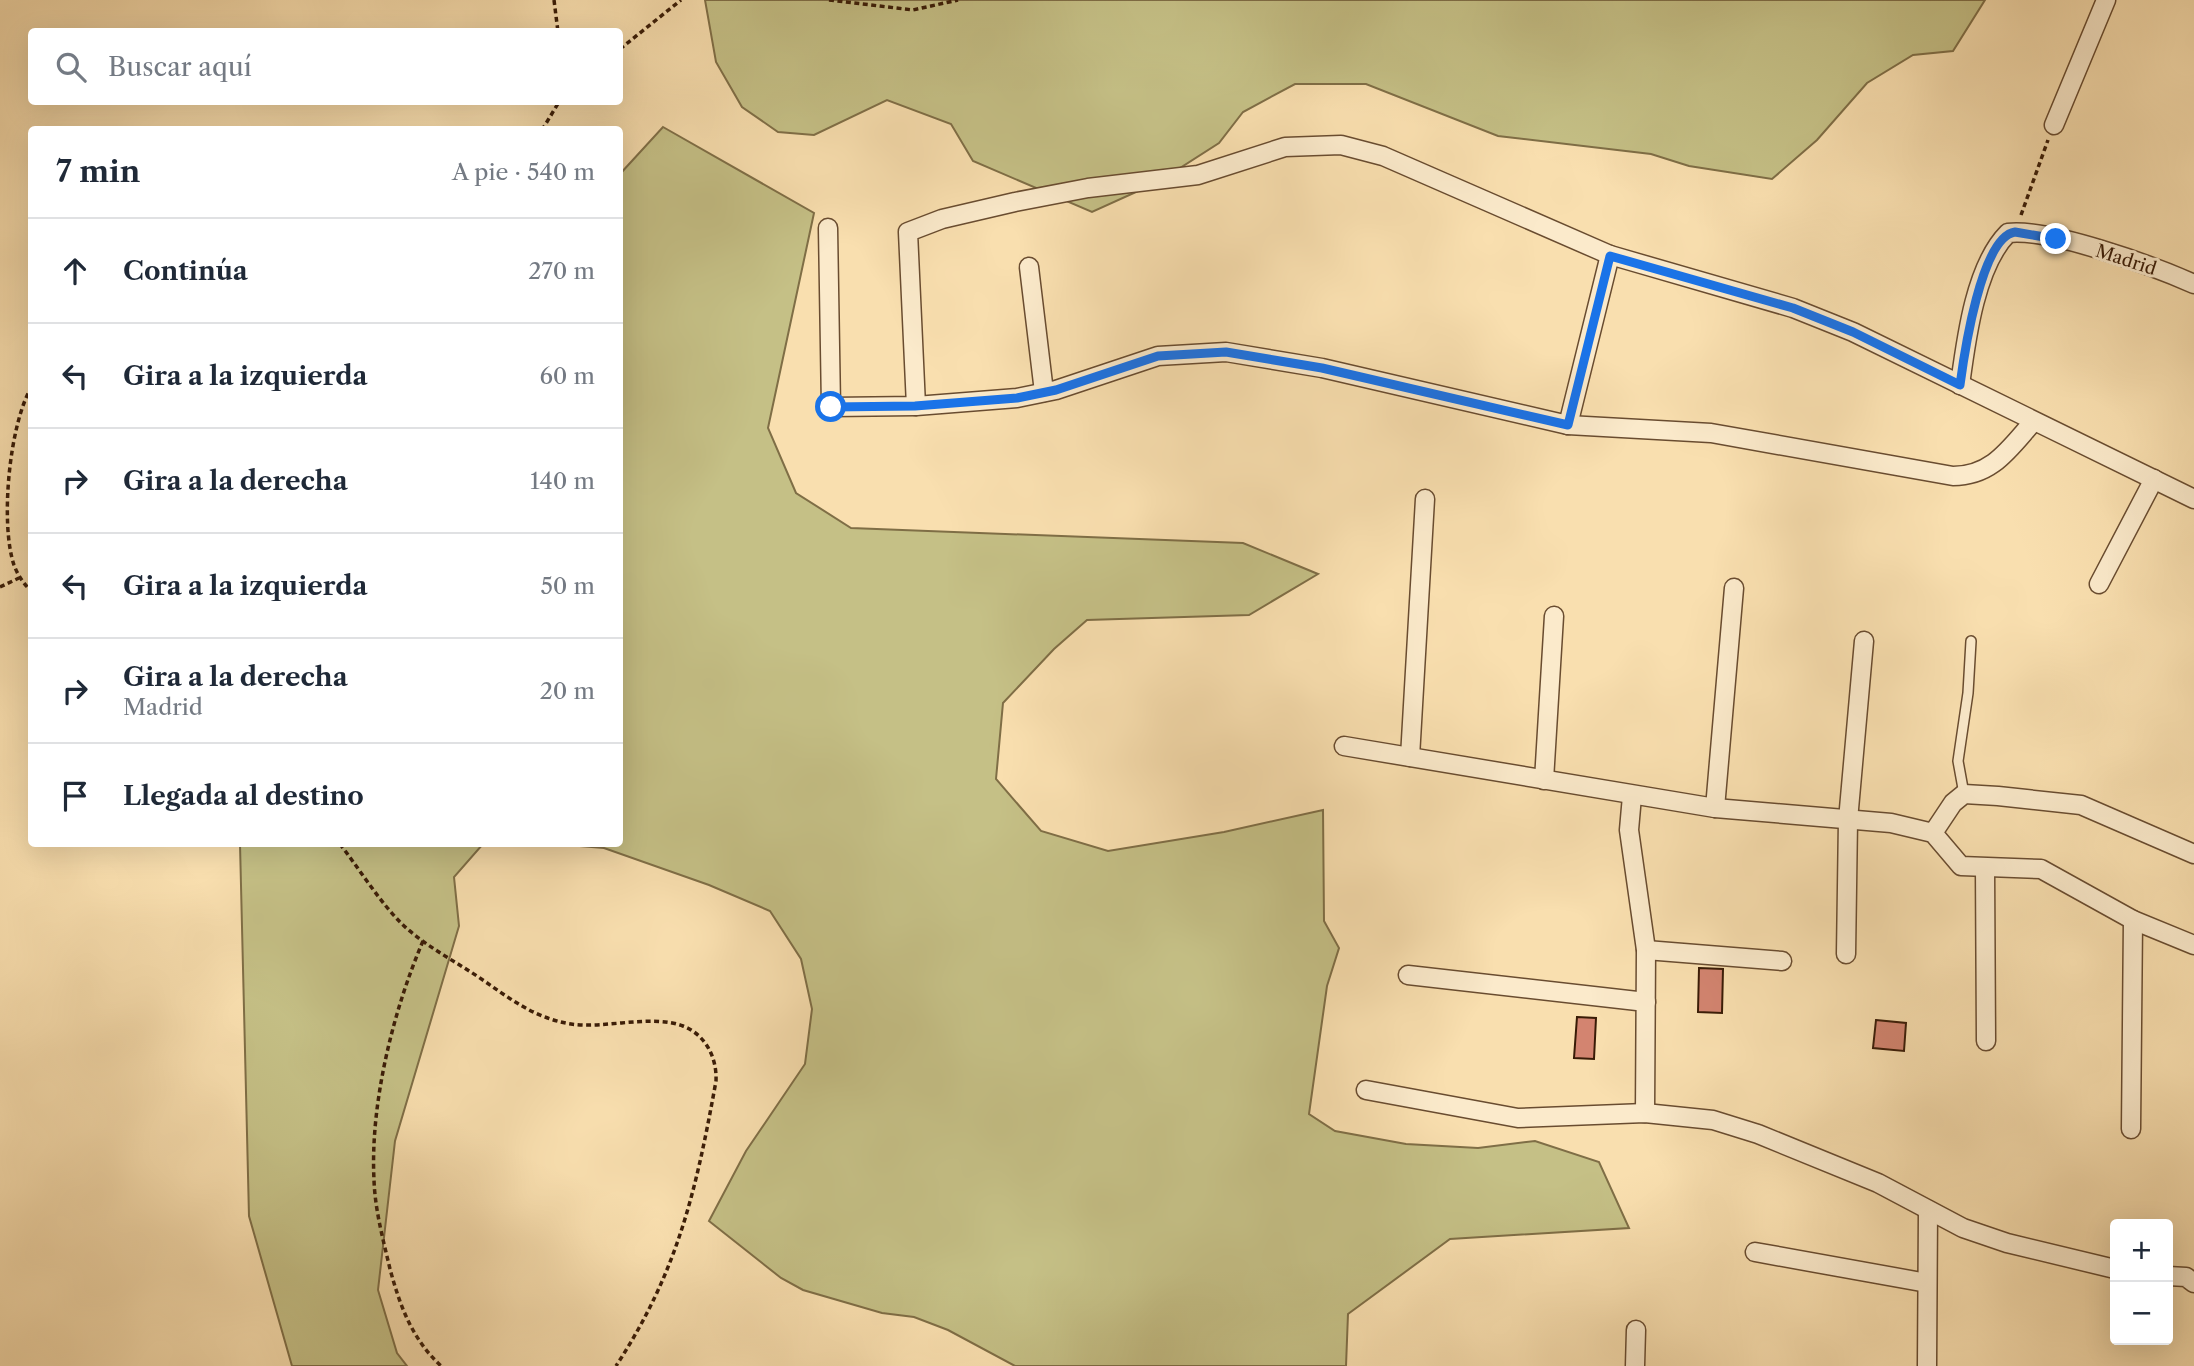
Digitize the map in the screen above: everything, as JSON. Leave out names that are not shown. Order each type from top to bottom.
[{"type":"street","points":[[2054,125],[2106,0]]},
{"type":"street","points":[[915,406],[908,232],[943,219],[1015,202],[1088,188],[1198,175],[1285,147],[1341,145],[1383,156],[1610,256],[1793,308],[1853,332],[2194,499]]},
{"type":"street","points":[[828,228],[831,407],[915,406],[1017,398],[1158,356],[1226,352],[1322,368],[1568,425],[1711,433],[1953,476],[1976,474],[1993,465],[2033,422]]},
{"type":"street","points":[[1960,385],[1973,313],[1986,271],[2000,241],[2008,233],[2015,232]]},
{"type":"street","name":"Madrid","points":[[2015,232],[2056,239],[2109,253],[2194,284]]},
{"type":"street","points":[[1568,425],[1610,256]]},
{"type":"street","points":[[1029,267],[1044,392]]},
{"type":"street","points":[[2099,584],[2154,480]]},
{"type":"street","points":[[1410,757],[1425,499]]},
{"type":"street","points":[[1715,808],[1734,588]]},
{"type":"street","points":[[1544,780],[1553,616]]},
{"type":"street","points":[[1846,954],[1848,820],[1864,641]]},
{"type":"street","points":[[1344,746],[1715,808],[1891,823],[1933,833],[1961,866],[2041,869],[2133,920],[2194,945]]},
{"type":"street","points":[[1933,833],[1953,803],[1964,794],[2081,805],[2194,854]]},
{"type":"street","points":[[1632,796],[1629,830],[1646,950],[1645,1113]]},
{"type":"street","points":[[1985,868],[1986,1041]]},
{"type":"street","points":[[2131,1129],[2133,920]]},
{"type":"street","points":[[1646,950],[1782,961]]},
{"type":"street","points":[[1408,975],[1646,1002]]},
{"type":"street","points":[[1366,1090],[1518,1118],[1645,1113],[1713,1121],[1758,1134],[1878,1183],[1963,1228],[2007,1243],[2110,1268]]},
{"type":"street","points":[[1927,1366],[1928,1210]]},
{"type":"street","points":[[1755,1252],[1927,1283]]},
{"type":"street","points":[[2173,1276],[2186,1277],[2194,1283]]},
{"type":"street","points":[[1635,1366],[1636,1330]]},
{"type":"lane","points":[[1964,794],[1958,761],[1968,693],[1971,641]]},
{"type":"path","points":[[554,0],[558,28]]},
{"type":"path","points":[[623,47],[681,0]]},
{"type":"path","points":[[829,0],[913,10],[958,0]]},
{"type":"path","points":[[544,126],[557,105]]},
{"type":"path","points":[[2015,232],[2054,125]]},
{"type":"path","points":[[28,392],[23,400],[13,439],[8,489],[13,563],[19,578],[28,588]]},
{"type":"path","points":[[0,587],[19,578]]},
{"type":"path","points":[[342,847],[401,923],[423,942],[538,1016],[585,1026],[674,1023],[692,1030],[712,1053],[716,1081],[686,1218],[651,1311],[616,1366]]},
{"type":"path","points":[[423,942],[404,992],[387,1063],[376,1129],[374,1180],[380,1226],[401,1307],[421,1344],[441,1366]]},
{"type":"shaded area","points":[[705,0],[1985,0],[1953,51],[1913,55],[1867,83],[1817,140],[1772,179],[1689,166],[1651,154],[1498,136],[1366,84],[1295,84],[1243,112],[1219,143],[1158,182],[1092,212],[973,161],[951,124],[887,100],[814,135],[778,132],[742,107],[716,62]]},
{"type":"shaded area","points":[[663,127],[814,213],[768,428],[796,493],[851,528],[1243,543],[1318,574],[1249,615],[1087,620],[1054,649],[1003,703],[996,779],[1041,831],[1108,851],[1224,832],[1323,810],[1324,921],[1339,948],[1327,986],[1309,1114],[1335,1131],[1406,1144],[1478,1148],[1535,1141],[1599,1162],[1629,1228],[1450,1239],[1348,1314],[1346,1366],[1015,1366],[948,1330],[914,1317],[882,1313],[803,1290],[781,1278],[709,1221],[746,1151],[805,1064],[812,1009],[801,959],[770,911],[709,885],[604,848],[592,847],[623,847],[623,171]]},
{"type":"shaded area","points":[[240,847],[480,847],[454,877],[459,926],[395,1141],[378,1290],[397,1353],[407,1366],[292,1366],[249,1216]]},
{"type":"building","points":[[1699,968],[1723,969],[1722,1013],[1698,1012]]},
{"type":"building","points":[[1577,1017],[1596,1018],[1594,1059],[1574,1058]]},
{"type":"building","points":[[1876,1020],[1906,1023],[1904,1051],[1873,1048]]},
{"type":"route","points":[[831,407],[915,406],[1017,398],[1056,390],[1158,356],[1226,352],[1322,368],[1568,425],[1610,256],[1793,308],[1853,332],[1960,385],[1979,290],[2000,241],[2008,233],[2015,232],[2056,239]]}]
